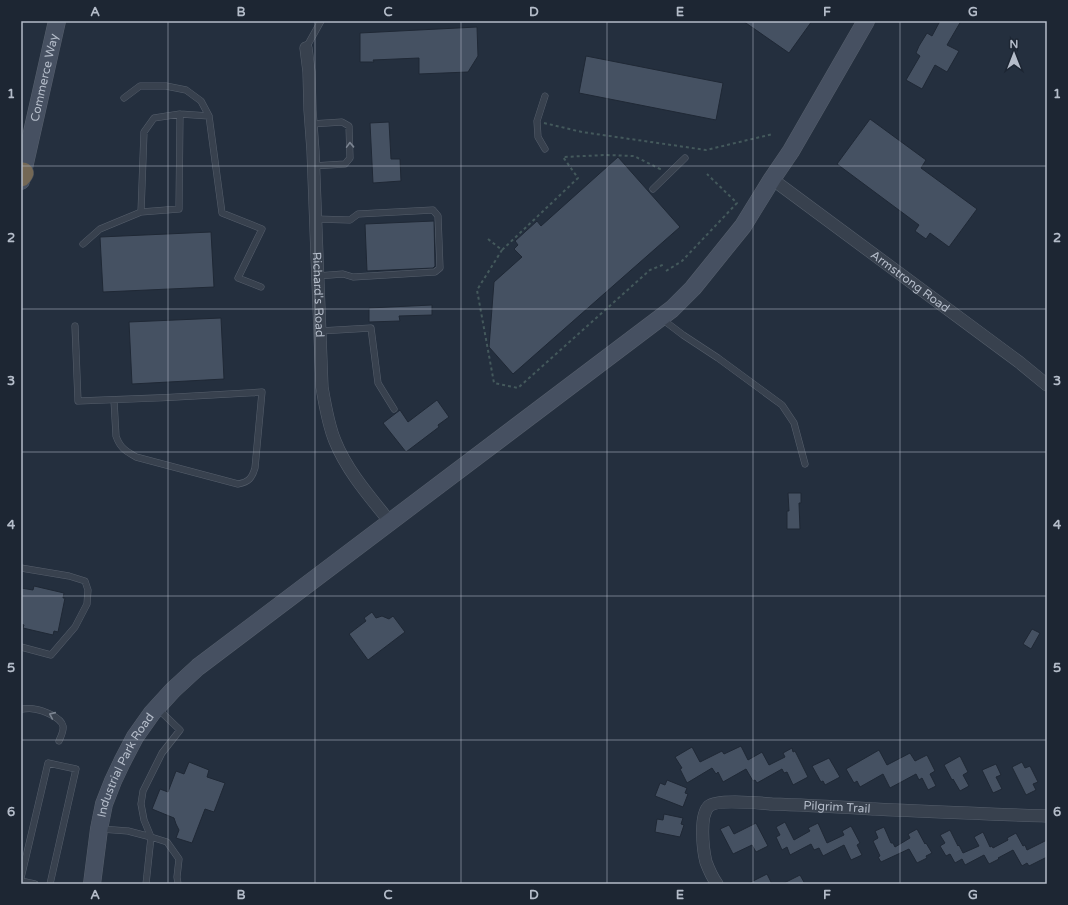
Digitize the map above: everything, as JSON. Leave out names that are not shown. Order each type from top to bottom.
[{"type":"street","name":"Commerce Way","points":[[22,177],[57,21]]},
{"type":"street","name":"Industrial Park Road","points":[[92,884],[99,829],[104,804],[113,781],[135,737],[173,690],[198,668],[672,309],[693,288],[743,226],[791,150],[866,21]]},
{"type":"street","name":"Richard's Road","points":[[306,48],[313,166],[322,387],[328,419],[334,440],[344,460],[360,484],[390,522]]},
{"type":"street","name":"Armstrong Road","points":[[772,179],[1047,385]]},
{"type":"street","name":"Pilgrim Trail","points":[[717,884],[706,861],[703,834],[704,816],[707,809],[709,806],[717,803],[790,804],[1047,816]]},
{"type":"lane","points":[[306,48],[321,21]]},
{"type":"lane","points":[[124,98],[140,86],[166,86],[186,90],[201,101],[209,116],[222,213],[262,229],[238,278],[261,287]]},
{"type":"lane","points":[[545,96],[538,121],[538,137],[545,149]]},
{"type":"lane","points":[[141,212],[144,132],[154,118],[180,114],[209,116]]},
{"type":"lane","points":[[83,244],[100,229],[141,212],[180,209],[180,114]]},
{"type":"lane","points":[[310,124],[342,122],[349,126],[350,158],[345,164],[313,166]]},
{"type":"lane","points":[[653,189],[685,158]]},
{"type":"lane","points":[[315,219],[350,220],[358,214],[433,210],[438,216],[440,268],[435,272],[353,277],[342,274],[317,276]]},
{"type":"lane","points":[[661,318],[782,405],[794,423],[805,464]]},
{"type":"lane","points":[[75,326],[78,401],[201,397],[262,392],[252,475],[248,481],[238,484],[136,457],[124,450],[116,436],[114,400]]},
{"type":"lane","points":[[320,332],[371,328],[378,383],[394,409]]},
{"type":"lane","points":[[21,568],[69,576],[85,581],[88,590],[87,604],[75,627],[51,654],[21,647]]},
{"type":"lane","points":[[146,884],[151,837],[144,820],[141,804],[143,791],[162,753],[180,730],[157,708]]},
{"type":"lane","points":[[22,710],[41,710],[58,718],[63,724],[63,731],[60,741]]},
{"type":"lane","points":[[21,878],[48,762],[76,769],[50,884]]},
{"type":"lane","points":[[99,829],[128,832],[167,842],[179,859],[177,877],[178,884]]},
{"type":"lane","points":[[21,881],[34,884]]},
{"type":"path","points":[[538,121],[582,132],[706,150],[773,134]]},
{"type":"path","points":[[653,189],[660,169],[634,156],[606,155],[563,157],[578,178],[502,250],[477,290],[494,383],[518,388],[650,270],[665,264]]},
{"type":"path","points":[[666,271],[682,261],[737,203],[707,174]]},
{"type":"path","points":[[488,239],[502,250]]},
{"type":"building","points":[[743,21],[812,21],[789,53]]},
{"type":"building","points":[[940,21],[961,21],[947,45],[959,51],[947,72],[935,65],[922,89],[906,80],[920,56],[916,53],[919,46],[927,33],[932,36]]},
{"type":"building","points":[[477,27],[478,56],[468,72],[419,74],[419,58],[360,62],[360,33]]},
{"type":"building","points":[[586,56],[723,83],[716,120],[579,93]]},
{"type":"building","points":[[870,119],[926,160],[921,168],[977,209],[949,247],[930,233],[926,239],[915,231],[919,225],[837,164]]},
{"type":"building","points":[[389,122],[391,159],[400,159],[401,181],[373,183],[370,123]]},
{"type":"building","points":[[618,157],[680,227],[513,374],[489,347],[494,282],[522,257],[514,249],[518,245],[515,241],[537,221],[541,226]]},
{"type":"building","points":[[434,221],[435,266],[433,268],[367,271],[365,224]]},
{"type":"building","points":[[211,232],[214,287],[103,292],[100,237]]},
{"type":"building","points":[[432,305],[432,315],[399,316],[400,321],[369,322],[369,308]]},
{"type":"building","points":[[221,318],[224,379],[132,384],[129,322]]},
{"type":"building","points":[[437,400],[449,417],[438,425],[439,427],[406,452],[383,423],[400,410],[408,422]]},
{"type":"building","points":[[788,493],[801,493],[801,503],[799,503],[800,529],[787,529],[787,511],[789,511]]},
{"type":"building","points":[[34,586],[64,593],[63,598],[65,598],[58,632],[54,631],[53,635],[23,628],[24,625],[21,624],[21,588],[33,590]]},
{"type":"building","points":[[372,612],[376,618],[382,616],[389,619],[393,616],[405,632],[368,660],[349,634],[366,621],[364,618]]},
{"type":"building","points":[[1032,629],[1040,633],[1031,649],[1023,644]]},
{"type":"building","points":[[741,746],[748,760],[762,752],[769,765],[785,757],[783,753],[792,748],[808,777],[793,785],[787,772],[784,773],[782,769],[757,783],[755,780],[753,781],[746,769],[723,782],[718,772],[716,774],[712,768],[687,783],[680,769],[682,768],[675,757],[692,747],[700,762],[722,751],[724,754]]},
{"type":"building","points":[[879,750],[887,765],[910,753],[915,761],[927,755],[935,771],[930,774],[936,786],[928,790],[922,778],[919,780],[916,774],[890,788],[883,774],[860,787],[857,781],[854,783],[846,769]]},
{"type":"building","points":[[960,756],[968,772],[963,775],[969,786],[960,791],[944,765]]},
{"type":"building","points":[[829,758],[840,777],[825,785],[823,781],[821,782],[812,766]]},
{"type":"building","points":[[189,762],[209,770],[207,777],[225,783],[214,812],[205,809],[192,843],[176,838],[179,830],[174,818],[152,809],[160,789],[168,792],[176,771],[184,774]]},
{"type":"building","points":[[1022,762],[1025,768],[1030,766],[1038,782],[1033,784],[1036,790],[1026,795],[1012,767]]},
{"type":"building","points":[[996,764],[1001,775],[996,777],[1002,789],[993,793],[982,770]]},
{"type":"building","points":[[667,780],[687,788],[685,793],[688,794],[683,807],[655,796],[660,783],[665,785]]},
{"type":"building","points":[[664,814],[683,818],[681,824],[684,825],[680,837],[655,832],[657,819],[663,820]]},
{"type":"building","points":[[785,822],[794,840],[810,831],[808,828],[818,823],[827,843],[844,835],[842,831],[851,826],[860,843],[857,845],[862,855],[851,860],[844,845],[823,856],[819,848],[814,850],[811,844],[790,855],[787,847],[782,850],[776,837],[780,835],[776,827]]},
{"type":"building","points":[[756,823],[768,846],[756,852],[752,845],[733,854],[720,829],[729,825],[734,834]]},
{"type":"building","points":[[884,827],[891,843],[893,843],[895,847],[910,838],[908,834],[917,829],[932,853],[926,856],[927,858],[917,863],[909,849],[881,862],[878,857],[880,856],[873,841],[878,838],[875,831]]},
{"type":"building","points":[[950,830],[963,853],[979,846],[974,837],[983,832],[990,847],[992,846],[993,848],[1008,840],[1007,838],[1016,833],[1027,850],[1047,840],[1047,857],[1029,866],[1027,863],[1022,866],[1013,850],[989,864],[984,855],[965,865],[962,859],[955,863],[950,854],[946,856],[940,846],[945,843],[940,835]]},
{"type":"building","points":[[767,874],[772,884],[747,884]]},
{"type":"building","points":[[800,875],[805,884],[782,884]]}]
